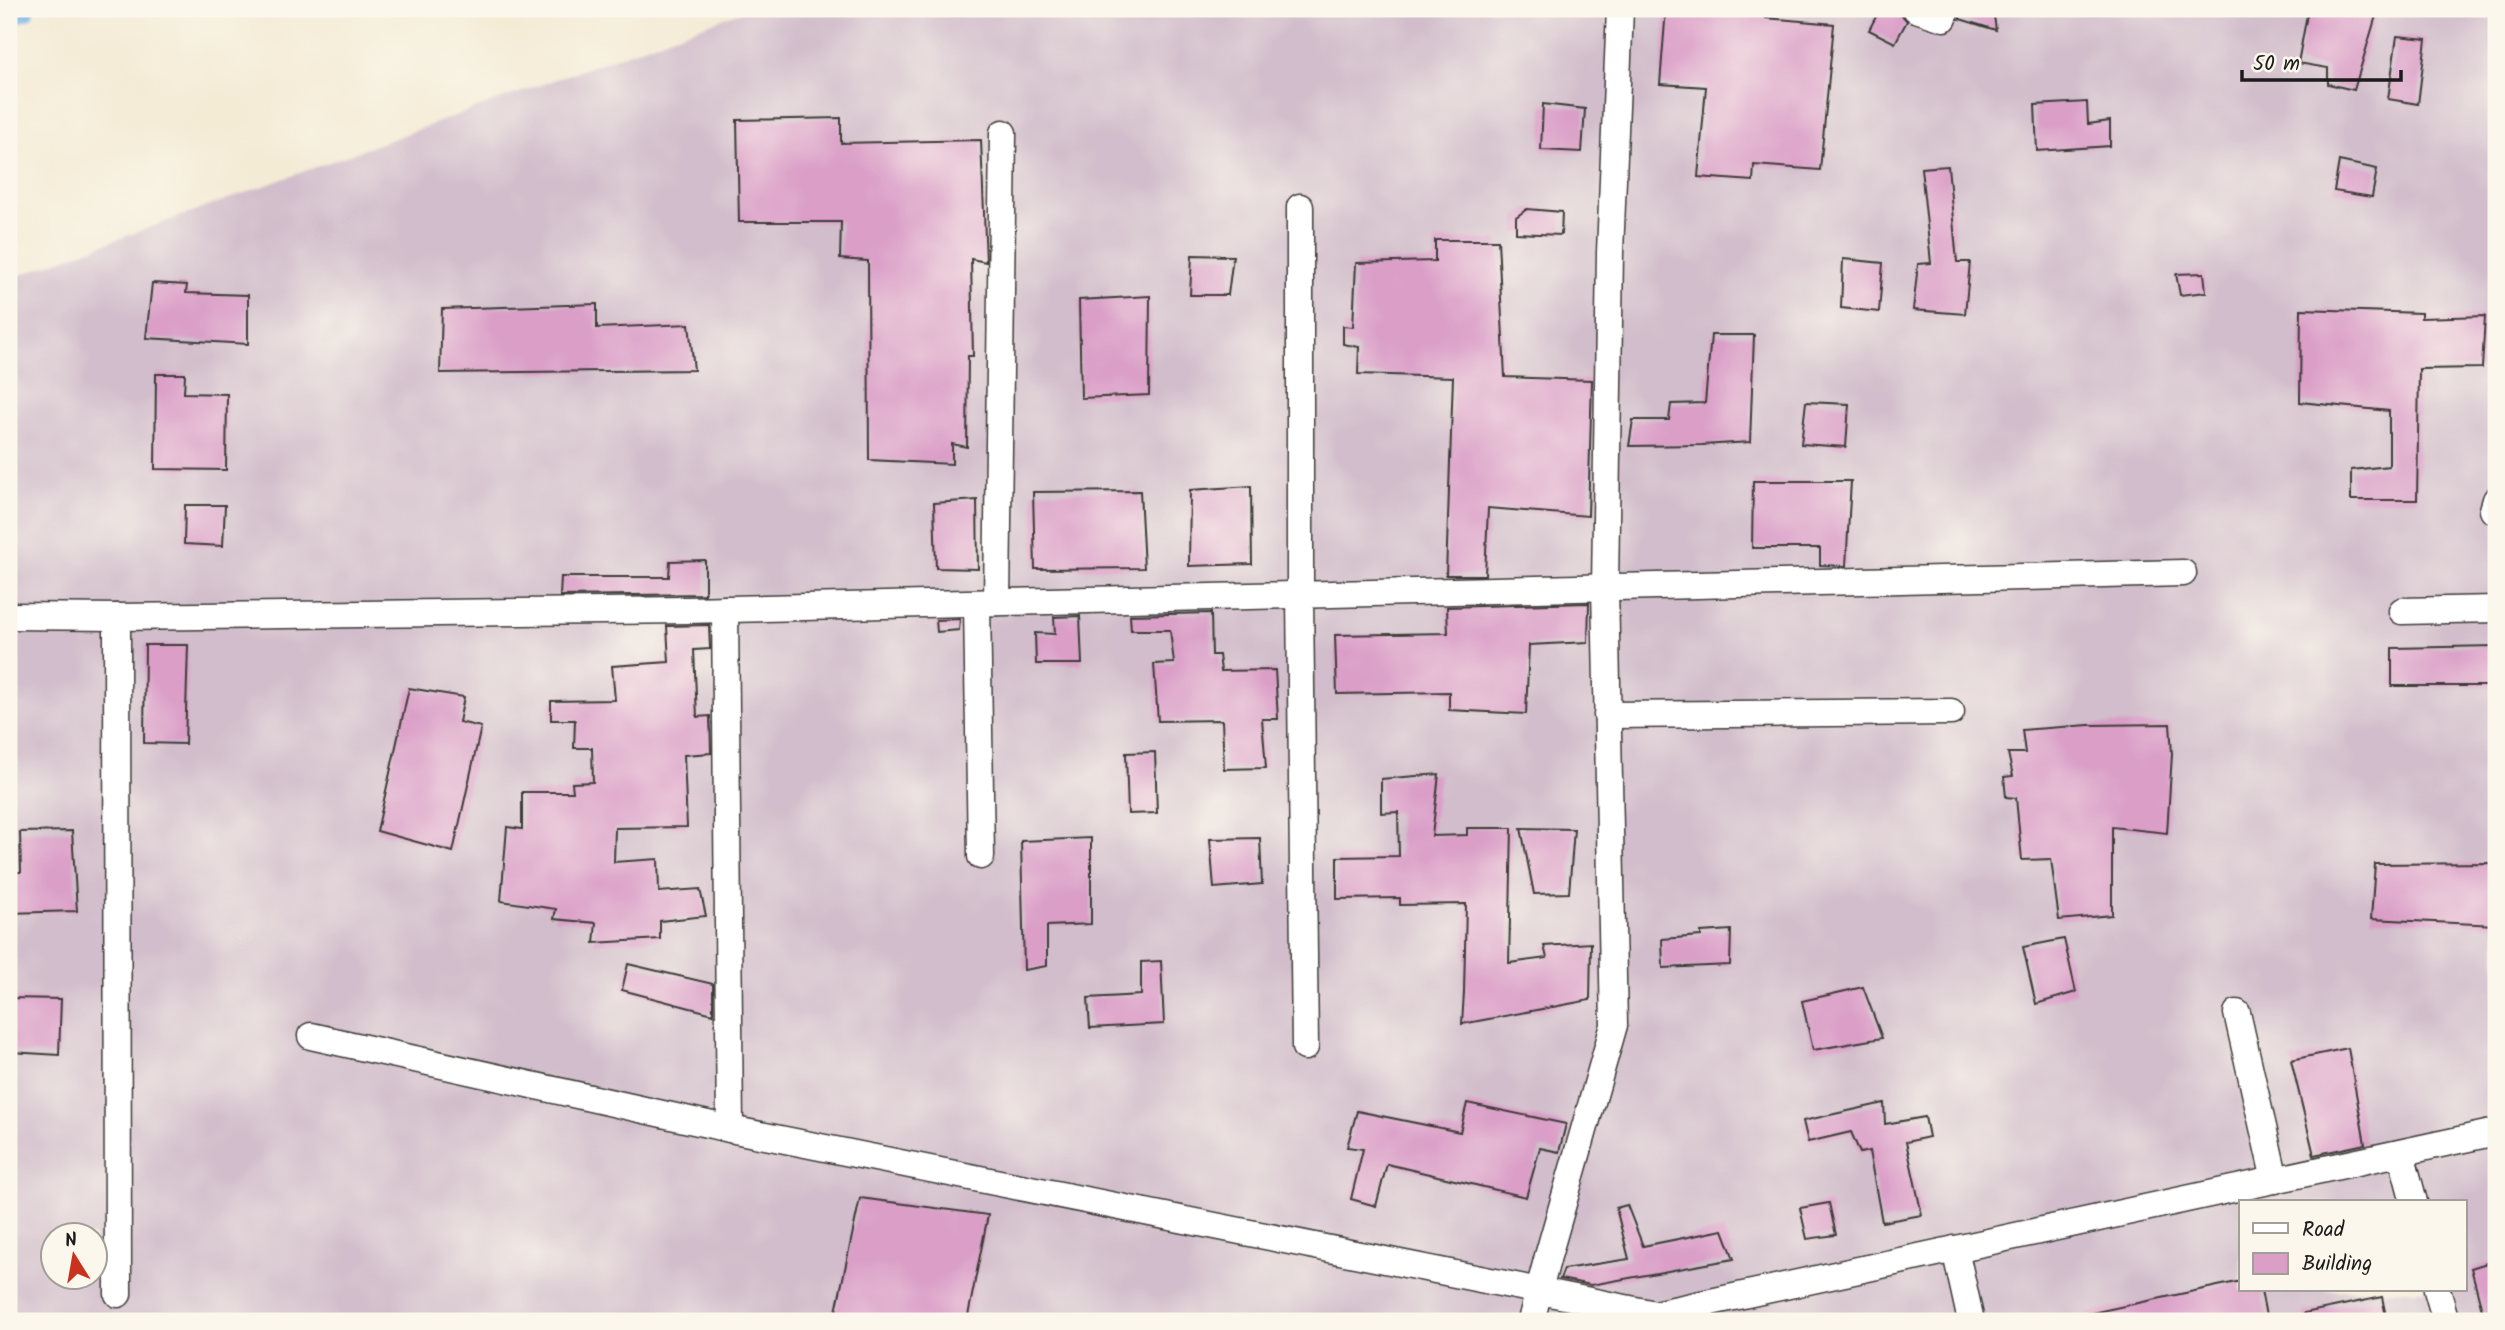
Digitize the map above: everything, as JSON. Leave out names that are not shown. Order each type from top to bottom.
[{"type":"street","points":[[1531,1321],[1614,1025],[1605,587],[1610,252],[1620,9]]},
{"type":"street","points":[[1916,9],[1944,13]]},
{"type":"street","points":[[981,856],[1003,133]]},
{"type":"street","points":[[1300,207],[1300,595],[1305,1047]]},
{"type":"street","points":[[9,616],[725,609],[2183,573]]},
{"type":"street","points":[[725,609],[730,1129]]},
{"type":"street","points":[[2402,611],[2496,609]]},
{"type":"street","points":[[117,617],[118,1294]]},
{"type":"street","points":[[1607,715],[1951,712]]},
{"type":"street","points":[[2237,1013],[2275,1180]]},
{"type":"street","points":[[311,1036],[730,1129],[1656,1318],[1955,1249],[2496,1132]]},
{"type":"street","points":[[2401,1153],[2413,1200]]},
{"type":"street","points":[[1955,1249],[1970,1321]]},
{"type":"street","points":[[2438,1292],[2446,1321]]},
{"type":"shaded area","points":[[748,9],[2496,9],[2496,1321],[9,1321],[9,279]]},
{"type":"building","points":[[1666,9],[1766,9],[1766,18],[1834,24],[1820,170],[1754,165],[1753,181],[1698,177],[1706,87],[1660,84]]},
{"type":"building","points":[[1880,9],[1888,9],[1902,15],[1907,21],[1895,43],[1869,30]]},
{"type":"building","points":[[1960,9],[1993,9],[1996,30],[1960,19]]},
{"type":"building","points":[[2308,9],[2378,9],[2354,90],[2328,84],[2328,68],[2298,63]]},
{"type":"building","points":[[2397,36],[2426,39],[2418,104],[2388,99]]},
{"type":"building","points":[[2087,102],[2088,124],[2110,121],[2110,146],[2037,151],[2035,105]]},
{"type":"building","points":[[1543,104],[1585,109],[1582,152],[1541,150]]},
{"type":"building","points":[[841,118],[841,143],[981,140],[986,262],[971,259],[973,356],[968,356],[967,447],[952,444],[952,464],[869,460],[868,261],[840,259],[841,222],[739,222],[737,120]]},
{"type":"building","points":[[2339,161],[2377,169],[2372,197],[2334,191]]},
{"type":"building","points":[[1948,166],[1957,262],[1970,262],[1965,314],[1913,310],[1918,264],[1931,263],[1921,168]]},
{"type":"building","points":[[1527,209],[1562,212],[1561,235],[1516,233],[1516,217]]},
{"type":"building","points":[[1435,240],[1498,240],[1505,377],[1592,380],[1588,516],[1488,508],[1485,575],[1446,575],[1453,377],[1358,374],[1359,347],[1343,344],[1343,326],[1353,327],[1356,263],[1435,261]]},
{"type":"building","points":[[1192,255],[1233,256],[1228,295],[1190,295]]},
{"type":"building","points":[[1843,259],[1883,263],[1879,312],[1841,308]]},
{"type":"building","points":[[2204,273],[2206,292],[2180,295],[2176,274]]},
{"type":"building","points":[[152,283],[187,285],[186,293],[248,295],[248,344],[146,338]]},
{"type":"building","points":[[1150,296],[1149,395],[1081,398],[1079,300]]},
{"type":"building","points":[[597,304],[597,328],[689,324],[694,370],[440,373],[442,309]]},
{"type":"building","points":[[2301,309],[2421,313],[2421,318],[2485,316],[2482,368],[2419,369],[2417,500],[2351,500],[2351,470],[2389,466],[2389,411],[2300,402]]},
{"type":"building","points":[[1711,335],[1754,335],[1750,442],[1629,446],[1633,420],[1669,420],[1671,404],[1705,403]]},
{"type":"building","points":[[156,374],[185,374],[184,393],[227,394],[226,470],[155,469]]},
{"type":"building","points":[[1806,402],[1849,404],[1846,447],[1801,444]]},
{"type":"building","points":[[1753,481],[1851,481],[1846,566],[1820,565],[1820,548],[1752,548]]},
{"type":"building","points":[[1251,486],[1252,564],[1189,566],[1190,490]]},
{"type":"building","points":[[1140,491],[1144,568],[1035,569],[1033,492]]},
{"type":"building","points":[[977,500],[978,569],[936,568],[934,503]]},
{"type":"building","points":[[185,505],[225,505],[223,546],[184,544]]},
{"type":"building","points":[[705,560],[705,594],[560,596],[561,577],[669,577],[670,561]]},
{"type":"building","points":[[1589,603],[1588,642],[1529,645],[1526,714],[1449,710],[1449,692],[1337,694],[1335,635],[1448,633],[1447,607]]},
{"type":"building","points":[[1211,613],[1212,655],[1219,655],[1221,671],[1275,670],[1278,719],[1262,719],[1266,768],[1224,769],[1222,720],[1158,721],[1154,664],[1174,663],[1170,630],[1131,630],[1130,615]]},
{"type":"building","points":[[1080,616],[1082,664],[1036,664],[1035,633],[1055,634],[1054,617]]},
{"type":"building","points":[[960,619],[959,630],[937,632],[936,620]]},
{"type":"building","points":[[709,625],[710,649],[694,650],[697,717],[710,716],[711,753],[684,755],[687,827],[615,828],[614,862],[658,859],[659,892],[700,889],[706,916],[660,921],[660,939],[594,943],[596,923],[554,919],[556,909],[501,901],[507,827],[522,829],[522,792],[573,792],[572,783],[593,782],[592,748],[574,748],[575,720],[551,720],[551,701],[615,700],[612,666],[669,662],[667,626]]},
{"type":"building","points":[[145,645],[188,645],[185,744],[144,743]]},
{"type":"building","points":[[2496,646],[2496,686],[2392,686],[2392,648]]},
{"type":"building","points":[[409,688],[464,697],[459,722],[481,727],[453,852],[377,831]]},
{"type":"building","points":[[2170,724],[2172,754],[2167,833],[2112,827],[2112,915],[2059,920],[2051,859],[2022,860],[2016,798],[2006,797],[2004,777],[2013,776],[2008,753],[2025,753],[2022,730],[2089,725]]},
{"type":"building","points":[[1155,752],[1157,813],[1128,814],[1126,753]]},
{"type":"building","points":[[1439,774],[1432,836],[1467,835],[1467,828],[1512,828],[1509,963],[1547,958],[1544,946],[1591,943],[1590,1000],[1462,1024],[1466,904],[1400,905],[1400,898],[1337,899],[1337,857],[1399,856],[1398,812],[1381,813],[1381,779]]},
{"type":"building","points":[[1521,828],[1574,829],[1569,893],[1534,894]]},
{"type":"building","points":[[72,831],[77,911],[9,913],[9,872],[21,872],[20,832]]},
{"type":"building","points":[[1091,838],[1091,924],[1047,926],[1047,966],[1024,970],[1021,841]]},
{"type":"building","points":[[1260,838],[1262,884],[1214,888],[1210,839]]},
{"type":"building","points":[[2494,863],[2496,925],[2371,919],[2375,864]]},
{"type":"building","points":[[1731,930],[1730,965],[1663,968],[1662,939]]},
{"type":"building","points":[[2064,939],[2076,992],[2036,1004],[2023,947]]},
{"type":"building","points":[[1161,961],[1164,1024],[1090,1028],[1088,998],[1141,995],[1141,962]]},
{"type":"building","points":[[628,964],[713,984],[713,1014],[622,990]]},
{"type":"building","points":[[1863,987],[1882,1038],[1813,1050],[1802,1001]]},
{"type":"building","points":[[10,998],[61,999],[59,1055],[11,1052]]},
{"type":"building","points":[[2348,1048],[2365,1144],[2314,1155],[2291,1060]]},
{"type":"building","points":[[1467,1103],[1566,1124],[1559,1152],[1540,1148],[1526,1197],[1387,1164],[1376,1206],[1351,1199],[1363,1149],[1347,1147],[1357,1111],[1460,1132]]},
{"type":"building","points":[[1884,1103],[1885,1124],[1925,1117],[1929,1137],[1906,1142],[1922,1215],[1882,1222],[1869,1151],[1860,1153],[1851,1132],[1808,1142],[1803,1121]]},
{"type":"building","points":[[860,1198],[988,1215],[967,1321],[834,1321]]},
{"type":"building","points":[[1829,1203],[1836,1235],[1807,1239],[1800,1208]]},
{"type":"building","points":[[1627,1205],[1643,1246],[1723,1230],[1734,1259],[1591,1285],[1560,1279],[1564,1269],[1629,1259],[1616,1208]]},
{"type":"building","points":[[2496,1260],[2496,1321],[2485,1321],[2471,1268]]},
{"type":"building","points":[[2239,1281],[2239,1292],[2261,1292],[2267,1321],[2088,1321],[2087,1314]]},
{"type":"building","points":[[2382,1297],[2387,1321],[2304,1321],[2304,1313]]},
{"type":"waterway","points":[[9,15],[24,9]]}]
